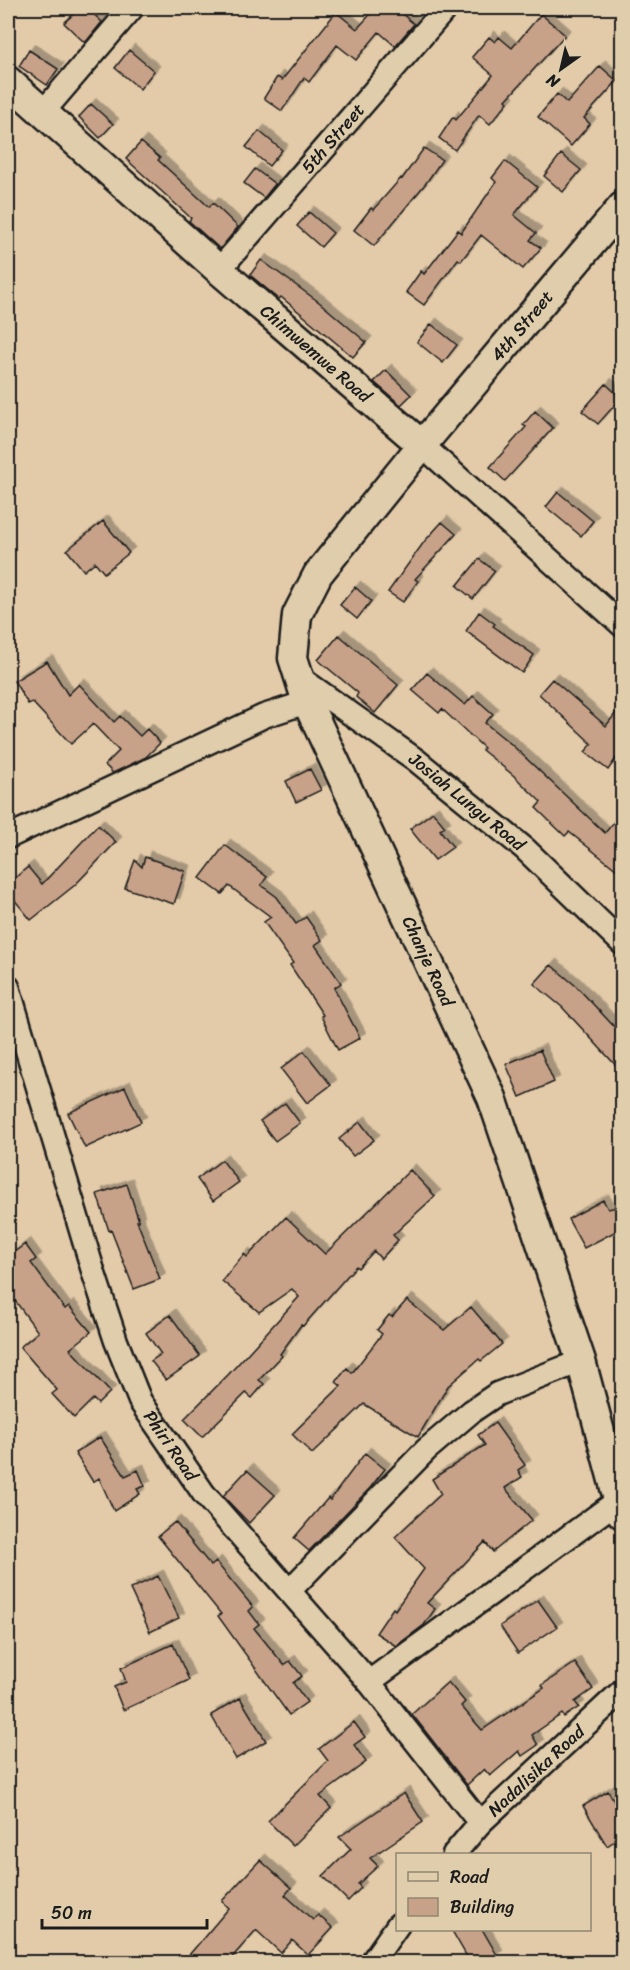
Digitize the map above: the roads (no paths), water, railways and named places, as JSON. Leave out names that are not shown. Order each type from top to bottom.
[{"type":"street","points":[[43,112],[132,8]]},
{"type":"street","name":"5th Street","points":[[219,270],[446,8]]},
{"type":"street","name":"Chimwemwe Road","points":[[8,81],[219,270],[621,620]]},
{"type":"street","name":"4th Street","points":[[422,445],[622,207]]},
{"type":"street","name":"Chanje Road","points":[[422,445],[318,574],[297,615],[293,658],[303,690],[492,1098],[581,1361],[621,1507]]},
{"type":"street","points":[[8,837],[264,716],[303,690]]},
{"type":"street","name":"Josiah Lungu Road","points":[[303,690],[416,760],[525,849],[622,943]]},
{"type":"street","name":"Phiri Road","points":[[8,987],[94,1274],[116,1341],[140,1401],[204,1494],[369,1682],[480,1823]]},
{"type":"street","points":[[290,1590],[426,1450],[472,1411],[497,1394],[581,1361]]},
{"type":"street","points":[[369,1682],[621,1507]]},
{"type":"street","name":"Nadalisika Road","points":[[455,1853],[480,1823],[622,1691]]},
{"type":"street","points":[[372,1962],[396,1928]]}]
